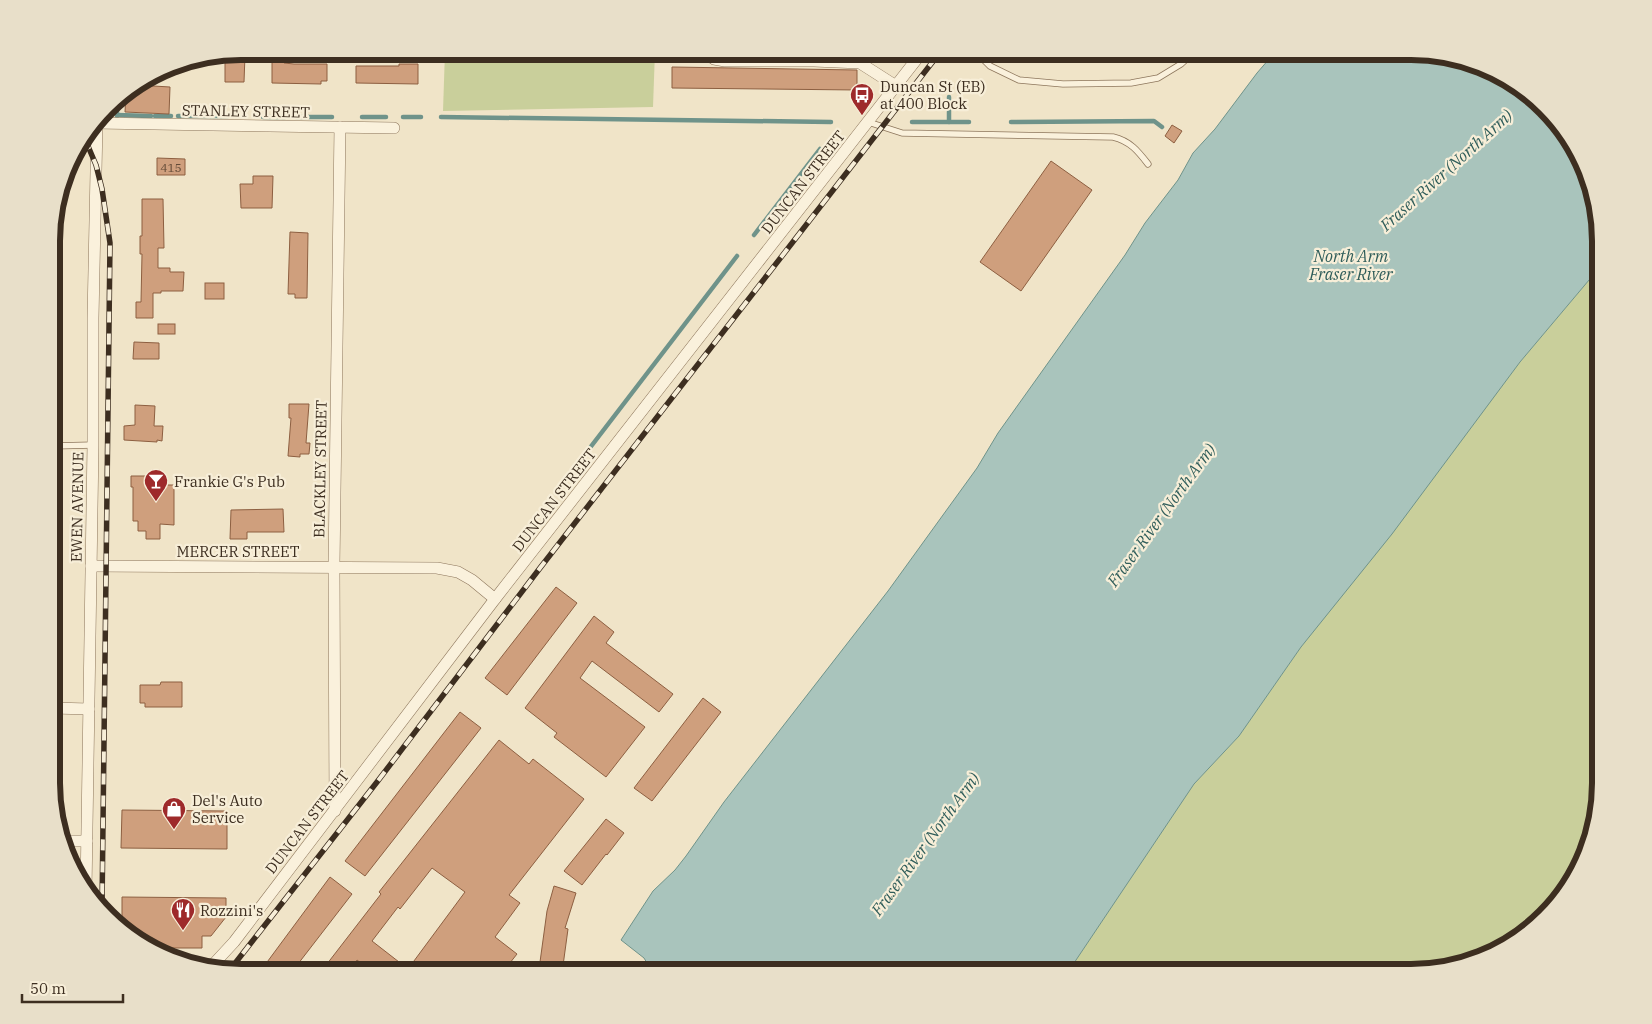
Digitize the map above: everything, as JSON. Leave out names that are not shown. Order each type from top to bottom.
[{"type":"street","points":[[720,60],[739,60]]},
{"type":"street","points":[[855,60],[896,86]]},
{"type":"street","name":"DUNCAN STREET","points":[[215,962],[234,942],[495,599],[916,60]]},
{"type":"street","name":"STANLEY STREET","points":[[104,123],[394,128]]},
{"type":"street","name":"BLACKLEY STREET","points":[[335,811],[334,566],[340,127]]},
{"type":"street","name":"EWEN AVENUE","points":[[86,878],[97,131]]},
{"type":"street","name":"MERCER STREET","points":[[91,566],[437,568],[458,572],[472,580],[495,599]]},
{"type":"street","points":[[60,708],[89,709]]},
{"type":"street","points":[[70,841],[87,841]]},
{"type":"lane","points":[[984,60],[990,66],[1019,80],[1063,84],[1131,83],[1158,78],[1186,60]]},
{"type":"lane","points":[[868,122],[902,133],[1121,139],[1134,146],[1148,164]]},
{"type":"lane","points":[[60,446],[93,445]]},
{"type":"green space","points":[[445,60],[655,60],[653,107],[443,111]]},
{"type":"green space","points":[[1592,276],[1592,795],[1586,830],[1578,852],[1562,884],[1539,911],[1512,934],[1480,950],[1446,961],[1423,964],[1073,964],[1194,784],[1239,736],[1301,647],[1520,362]]},
{"type":"water","name":"North Arm Fraser River","points":[[1268,60],[1423,60],[1458,66],[1480,74],[1512,90],[1539,113],[1555,131],[1568,150],[1578,172],[1589,206],[1592,229],[1592,276],[1520,362],[1392,534],[1301,647],[1239,736],[1194,784],[1073,964],[648,964],[644,958],[621,940],[653,891],[675,870],[686,856],[724,802],[888,591],[977,468],[998,433],[1125,255],[1145,223],[1178,180],[1193,153],[1215,129]]},
{"type":"building","points":[[245,60],[244,82],[225,82],[225,61]]},
{"type":"building","points":[[272,62],[327,64],[327,81],[321,81],[321,84],[272,83]]},
{"type":"building","points":[[399,64],[418,64],[418,84],[356,83],[356,66],[399,66]]},
{"type":"building","points":[[672,67],[857,70],[857,90],[672,88]]},
{"type":"building","points":[[147,86],[170,87],[169,114],[125,112],[126,102]]},
{"type":"building","points":[[1172,125],[1182,131],[1174,143],[1165,136]]},
{"type":"building","points":[[157,158],[185,159],[185,175],[157,175]]},
{"type":"building","points":[[1051,161],[1092,190],[1021,291],[980,262]]},
{"type":"building","points":[[253,176],[273,176],[272,208],[241,208],[240,184],[253,184]]},
{"type":"building","points":[[142,199],[163,199],[164,248],[158,248],[158,268],[170,268],[170,272],[184,272],[183,291],[153,293],[153,318],[136,318],[136,302],[141,302],[142,254],[140,254],[140,236],[142,236]]},
{"type":"building","points":[[290,232],[308,233],[307,298],[295,298],[295,294],[288,294]]},
{"type":"building","points":[[205,283],[224,283],[224,299],[205,299]]},
{"type":"building","points":[[158,324],[175,324],[175,334],[158,334]]},
{"type":"building","points":[[134,342],[159,343],[159,359],[133,359]]},
{"type":"building","points":[[289,404],[309,404],[306,443],[310,443],[309,454],[300,454],[300,457],[288,456],[291,418],[289,418]]},
{"type":"building","points":[[135,405],[155,406],[154,426],[163,426],[162,441],[124,440],[124,426],[135,425]]},
{"type":"building","name":"Frankie G's Pub","points":[[151,472],[162,472],[162,485],[174,485],[174,525],[160,524],[160,539],[146,539],[146,531],[138,531],[138,521],[133,521],[133,487],[131,487],[131,476],[151,476]]},
{"type":"building","points":[[283,509],[284,532],[247,532],[247,539],[230,539],[231,510]]},
{"type":"building","points":[[556,587],[577,603],[507,695],[485,678]]},
{"type":"building","points":[[594,616],[614,632],[606,643],[673,694],[659,712],[592,661],[580,678],[645,727],[606,777],[554,737],[557,733],[525,708]]},
{"type":"building","points":[[161,682],[182,682],[182,707],[145,707],[145,703],[140,703],[140,685],[160,685]]},
{"type":"building","points":[[703,698],[721,712],[652,801],[634,788]]},
{"type":"building","points":[[460,712],[481,728],[365,876],[345,861]]},
{"type":"building","points":[[499,740],[529,764],[533,759],[584,799],[509,895],[520,903],[495,937],[517,954],[509,964],[412,964],[465,892],[432,868],[400,909],[398,907],[372,941],[402,964],[362,964],[357,960],[354,964],[327,964],[381,894],[379,892]]},
{"type":"building","name":"Del's Auto Service","points":[[122,810],[227,811],[227,849],[121,848]]},
{"type":"building","points":[[606,819],[624,833],[582,885],[564,871]]},
{"type":"building","points":[[330,877],[352,894],[298,964],[266,964]]},
{"type":"building","points":[[554,886],[576,893],[565,928],[568,929],[563,964],[539,964],[547,911]]},
{"type":"building","points":[[122,897],[226,898],[226,917],[211,936],[202,936],[202,948],[168,948],[140,934],[120,917],[122,917]]},
{"type":"waterway","points":[[949,97],[949,122]]},
{"type":"waterway","points":[[117,109],[117,116]]},
{"type":"waterway","points":[[117,115],[151,116]]},
{"type":"waterway","points":[[155,116],[171,116]]},
{"type":"waterway","points":[[178,116],[228,116]]},
{"type":"waterway","points":[[263,117],[285,117]]},
{"type":"waterway","points":[[296,117],[332,117]]},
{"type":"waterway","points":[[362,117],[386,117]]},
{"type":"waterway","points":[[403,117],[421,117]]},
{"type":"waterway","points":[[441,117],[831,122]]},
{"type":"waterway","points":[[1011,122],[1154,121],[1162,127]]},
{"type":"waterway","points":[[912,122],[969,122]]},
{"type":"waterway","points":[[754,235],[820,149]]},
{"type":"waterway","points":[[572,474],[576,466],[737,256]]},
{"type":"railway","points":[[234,964],[934,60]]},
{"type":"railway","points":[[87,144],[96,165],[102,189],[110,243],[102,899]]},
{"type":"place","name":"Duncan St (EB) at 400 Block","points":[[862,116]]},
{"type":"place","name":"Frankie G's Pub","points":[[156,502]]},
{"type":"place","name":"Del's Auto Service","points":[[174,830]]},
{"type":"place","name":"Rozzini's","points":[[183,931]]},
{"type":"water label","name":"Fraser River (North Arm)","points":[[1446,170]]},
{"type":"water label","name":"Fraser River (North Arm)","points":[[1161,515]]},
{"type":"water label","name":"Fraser River (North Arm)","points":[[925,844]]}]
